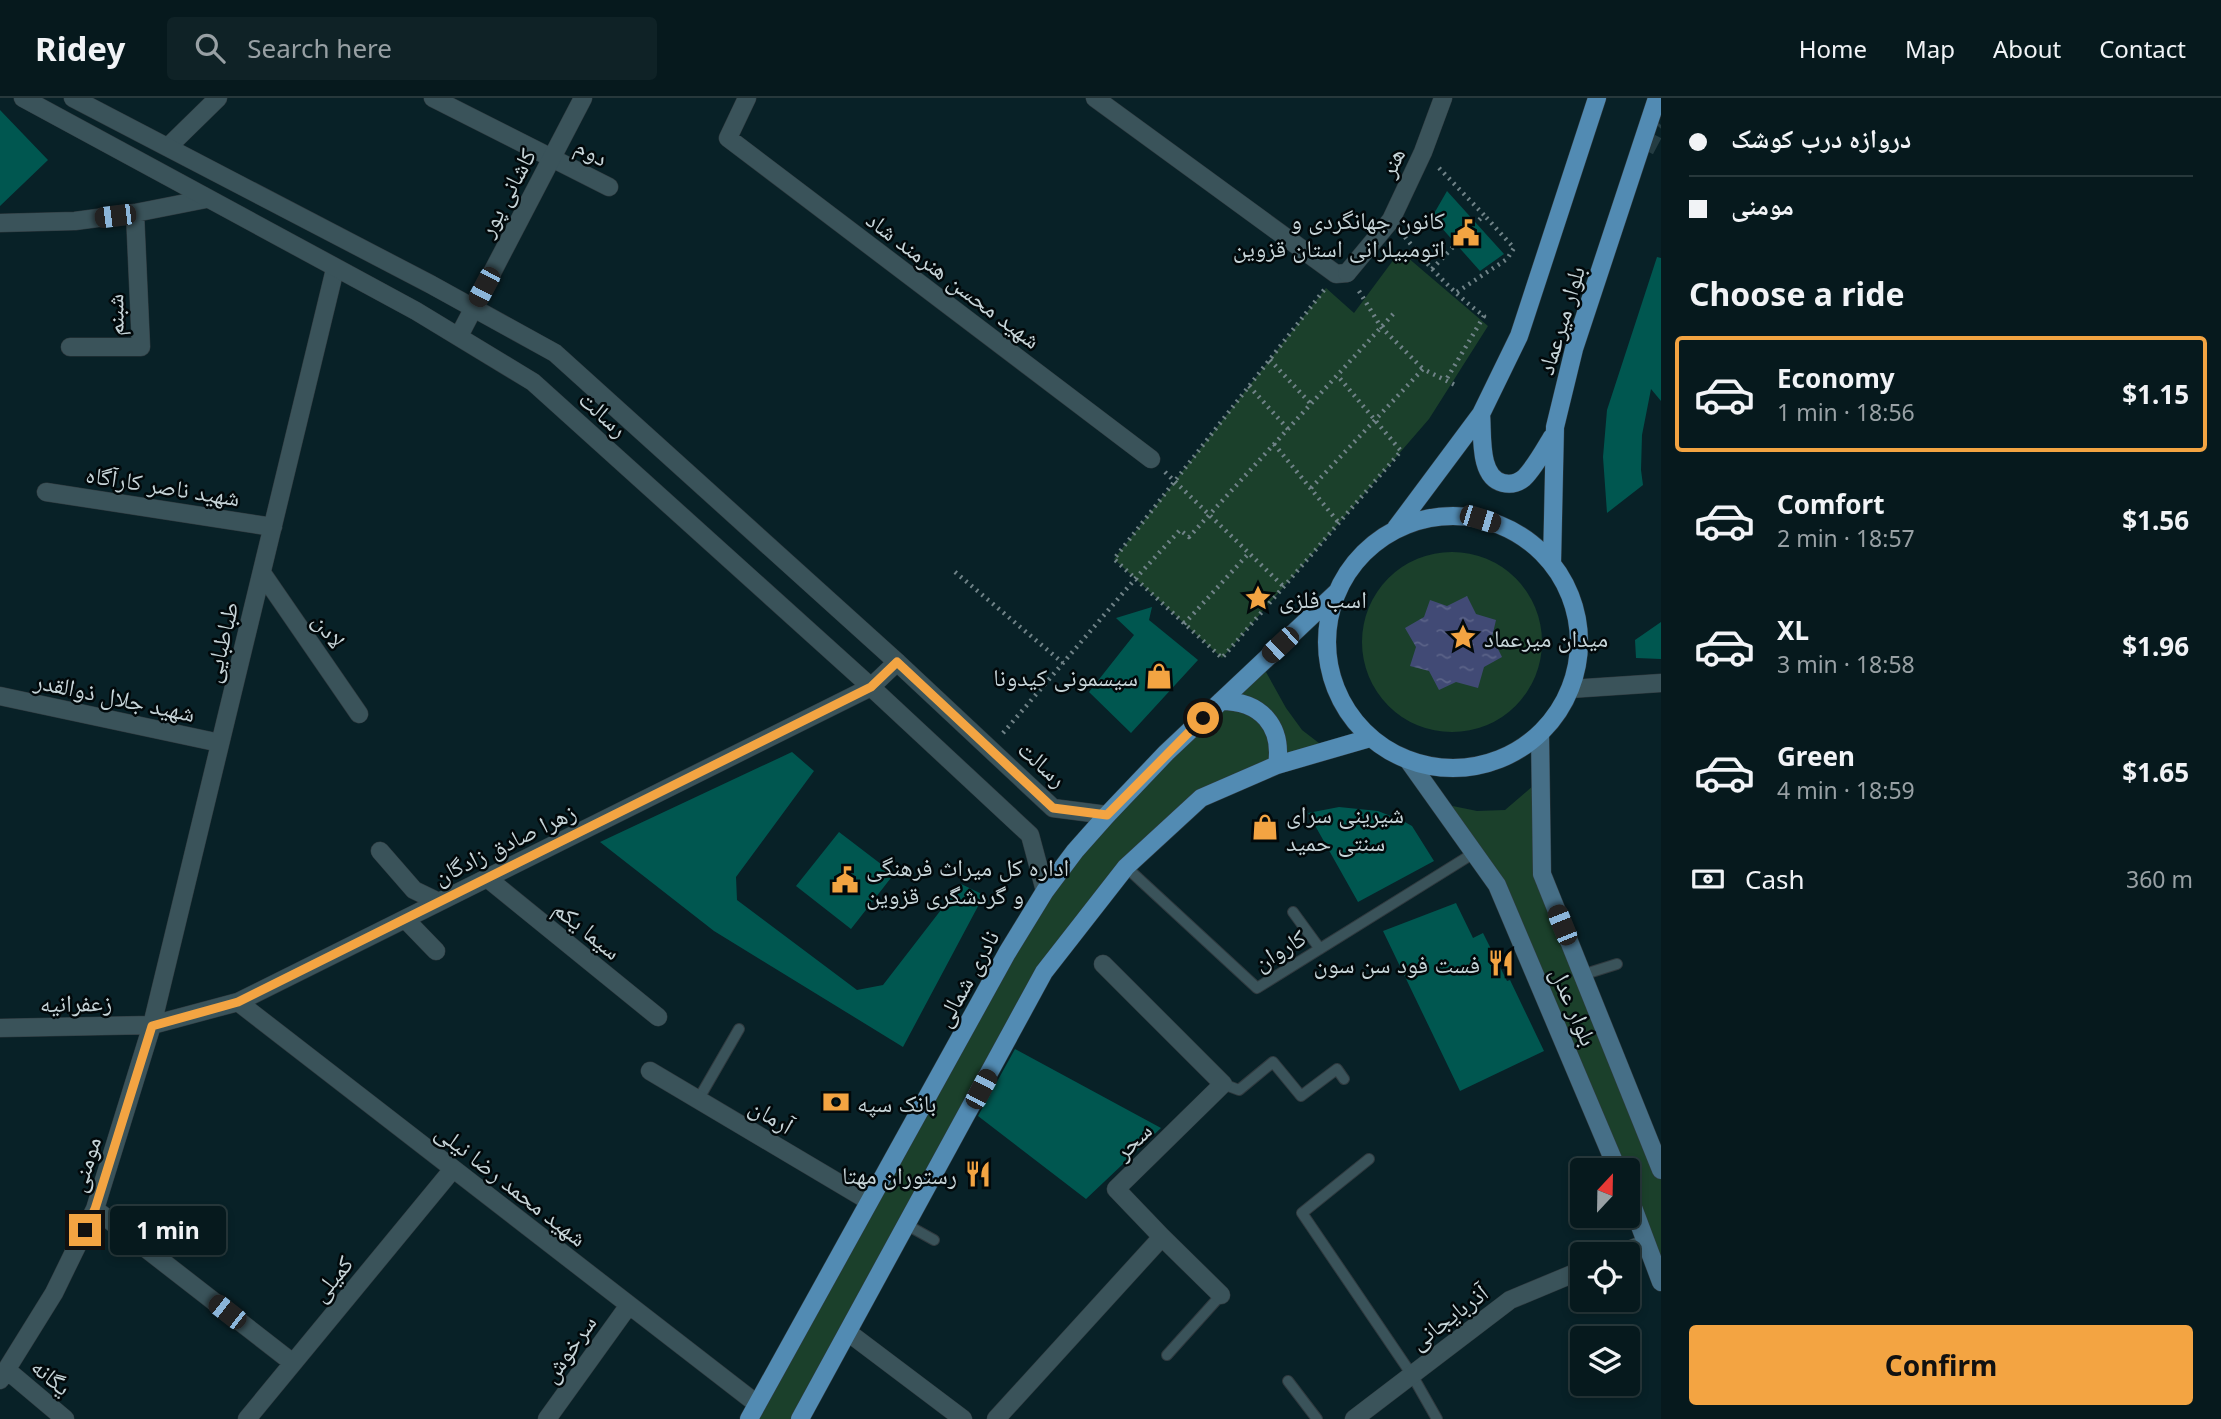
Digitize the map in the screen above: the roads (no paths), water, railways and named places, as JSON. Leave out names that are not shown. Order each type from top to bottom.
[{"type":"main road","name":"بلوار میرعماد","points":[[1395,529],[1482,414],[1519,336],[1597,98]]},
{"type":"main road","name":"بلوار میرعماد","points":[[1552,564],[1553,435],[1574,349],[1657,98]]},
{"type":"main road","points":[[1482,414],[1484,455],[1489,473],[1499,482],[1512,485],[1525,477],[1553,435]]},
{"type":"main road","points":[[1458,516],[1480,519],[1520,536],[1552,564],[1564,583],[1578,624],[1578,657],[1570,689],[1558,713],[1540,734],[1500,760],[1454,769],[1408,760],[1388,751],[1356,724],[1335,690],[1329,670],[1326,630],[1336,592],[1360,556],[1377,541],[1395,529],[1437,517],[1458,516]]},
{"type":"main road","name":"نادری شمالی","points":[[753,1411],[1001,965],[1045,891],[1075,850],[1107,815],[1221,701],[1336,592]]},
{"type":"main road","points":[[1221,701],[1246,704],[1266,718],[1278,741],[1277,765]]},
{"type":"main road","name":"بلوار عدل","points":[[1540,734],[1542,874],[1661,1170]]},
{"type":"main road","points":[[800,1419],[1044,972],[1126,867],[1201,798],[1277,765],[1370,738]]},
{"type":"main road","name":"بلوار عدل","points":[[1408,760],[1497,885],[1612,1158]]},
{"type":"main road","points":[[1640,1227],[1661,1282]]},
{"type":"street","name":"رسالت","points":[[23,98],[459,336],[533,382],[871,687],[1030,835],[1045,891]]},
{"type":"street","name":"رسالت","points":[[73,98],[169,146],[555,353],[897,662],[1053,808],[1107,815]]},
{"type":"street","points":[[169,146],[218,98]]},
{"type":"street","name":"دوم","points":[[433,98],[609,187]]},
{"type":"street","name":"کاشانی پور","points":[[459,336],[583,98]]},
{"type":"street","name":"شهید محسن هنرمند شاد","points":[[747,98],[728,138],[1151,460]]},
{"type":"street","name":"هنر","points":[[1095,98],[1342,274],[1391,220],[1423,152],[1443,98]]},
{"type":"street","points":[[0,223],[75,221],[206,199]]},
{"type":"street","name":"شبنم","points":[[70,347],[141,347],[135,213]]},
{"type":"street","name":"طباطبایی","points":[[152,1026],[335,269]]},
{"type":"street","name":"شهید ناصر کارآگاه","points":[[46,492],[273,527]]},
{"type":"street","name":"لادن","points":[[262,573],[359,714]]},
{"type":"street","name":"زهرا صادق زادگان","points":[[152,1026],[238,1002],[871,687],[897,662]]},
{"type":"street","points":[[1570,689],[1661,683]]},
{"type":"street","name":"شهید جلال ذوالقدر","points":[[0,696],[220,743]]},
{"type":"street","points":[[380,851],[414,890],[439,902]]},
{"type":"street","name":"سیما یکم","points":[[487,878],[658,1017]]},
{"type":"street","points":[[405,919],[436,951]]},
{"type":"street","points":[[1102,964],[1223,1084]]},
{"type":"street","name":"شهید محمد رضا نیلی","points":[[238,1002],[629,1305],[753,1411]]},
{"type":"street","name":"زعفرانیه","points":[[0,1028],[152,1026]]},
{"type":"street","name":"مومنی","points":[[4,1376],[54,1293],[95,1209],[152,1026]]},
{"type":"street","name":"آرمان","points":[[650,1071],[869,1201]]},
{"type":"street","name":"سحر","points":[[1162,1237],[1116,1189],[1223,1084]]},
{"type":"street","name":"کمیلی","points":[[247,1419],[453,1168]]},
{"type":"street","points":[[95,1209],[293,1363]]},
{"type":"street","points":[[996,1419],[1162,1237],[1221,1295]]},
{"type":"street","points":[[1640,1245],[1646,1243]]},
{"type":"street","name":"آذربایجانی","points":[[1354,1419],[1510,1300],[1570,1274]]},
{"type":"street","name":"سرخوش","points":[[547,1419],[629,1305]]},
{"type":"street","points":[[849,1333],[963,1419]]},
{"type":"street","name":"یگانه","points":[[4,1376],[65,1419]]},
{"type":"lane","name":"کاروان","points":[[1126,867],[1257,988],[1474,853]]},
{"type":"lane","points":[[1293,912],[1320,949]]},
{"type":"lane","points":[[1582,975],[1617,964]]},
{"type":"lane","points":[[698,1100],[739,1029]]},
{"type":"lane","points":[[1223,1084],[1239,1090],[1273,1062],[1301,1097],[1337,1069],[1344,1079]]},
{"type":"lane","points":[[1369,1159],[1302,1213],[1412,1375],[1437,1419]]},
{"type":"lane","points":[[907,1225],[934,1240]]},
{"type":"lane","points":[[1167,1355],[1221,1295]]},
{"type":"lane","points":[[1288,1381],[1317,1419]]},
{"type":"water","points":[[1467,596],[1476,614],[1496,620],[1492,637],[1502,657],[1484,667],[1478,688],[1456,682],[1439,690],[1429,671],[1410,666],[1416,647],[1405,628],[1424,617],[1430,600],[1447,606]]},
{"type":"tunnel","points":[[1645,150],[1661,125]]},
{"type":"place","name":"کانون جهانگردی و اتومبیلرانی استان قزوین","points":[[1466,233]]},
{"type":"place","name":"اسب فلزی","points":[[1258,598]]},
{"type":"place","name":"میدان میرعماد","points":[[1463,637]]},
{"type":"place","name":"سیسمونی کیدونا","points":[[1159,676]]},
{"type":"place","name":"شیرینی سرای سنتی حمید","points":[[1265,827]]},
{"type":"place","name":"اداره کل میراث فرهنگی و گردشگری قزوین","points":[[845,880]]},
{"type":"place","name":"فست فود سن سون","points":[[1501,963]]},
{"type":"place","name":"بانک سپه","points":[[836,1102]]},
{"type":"place","name":"رستوران مهتا","points":[[978,1174]]}]
